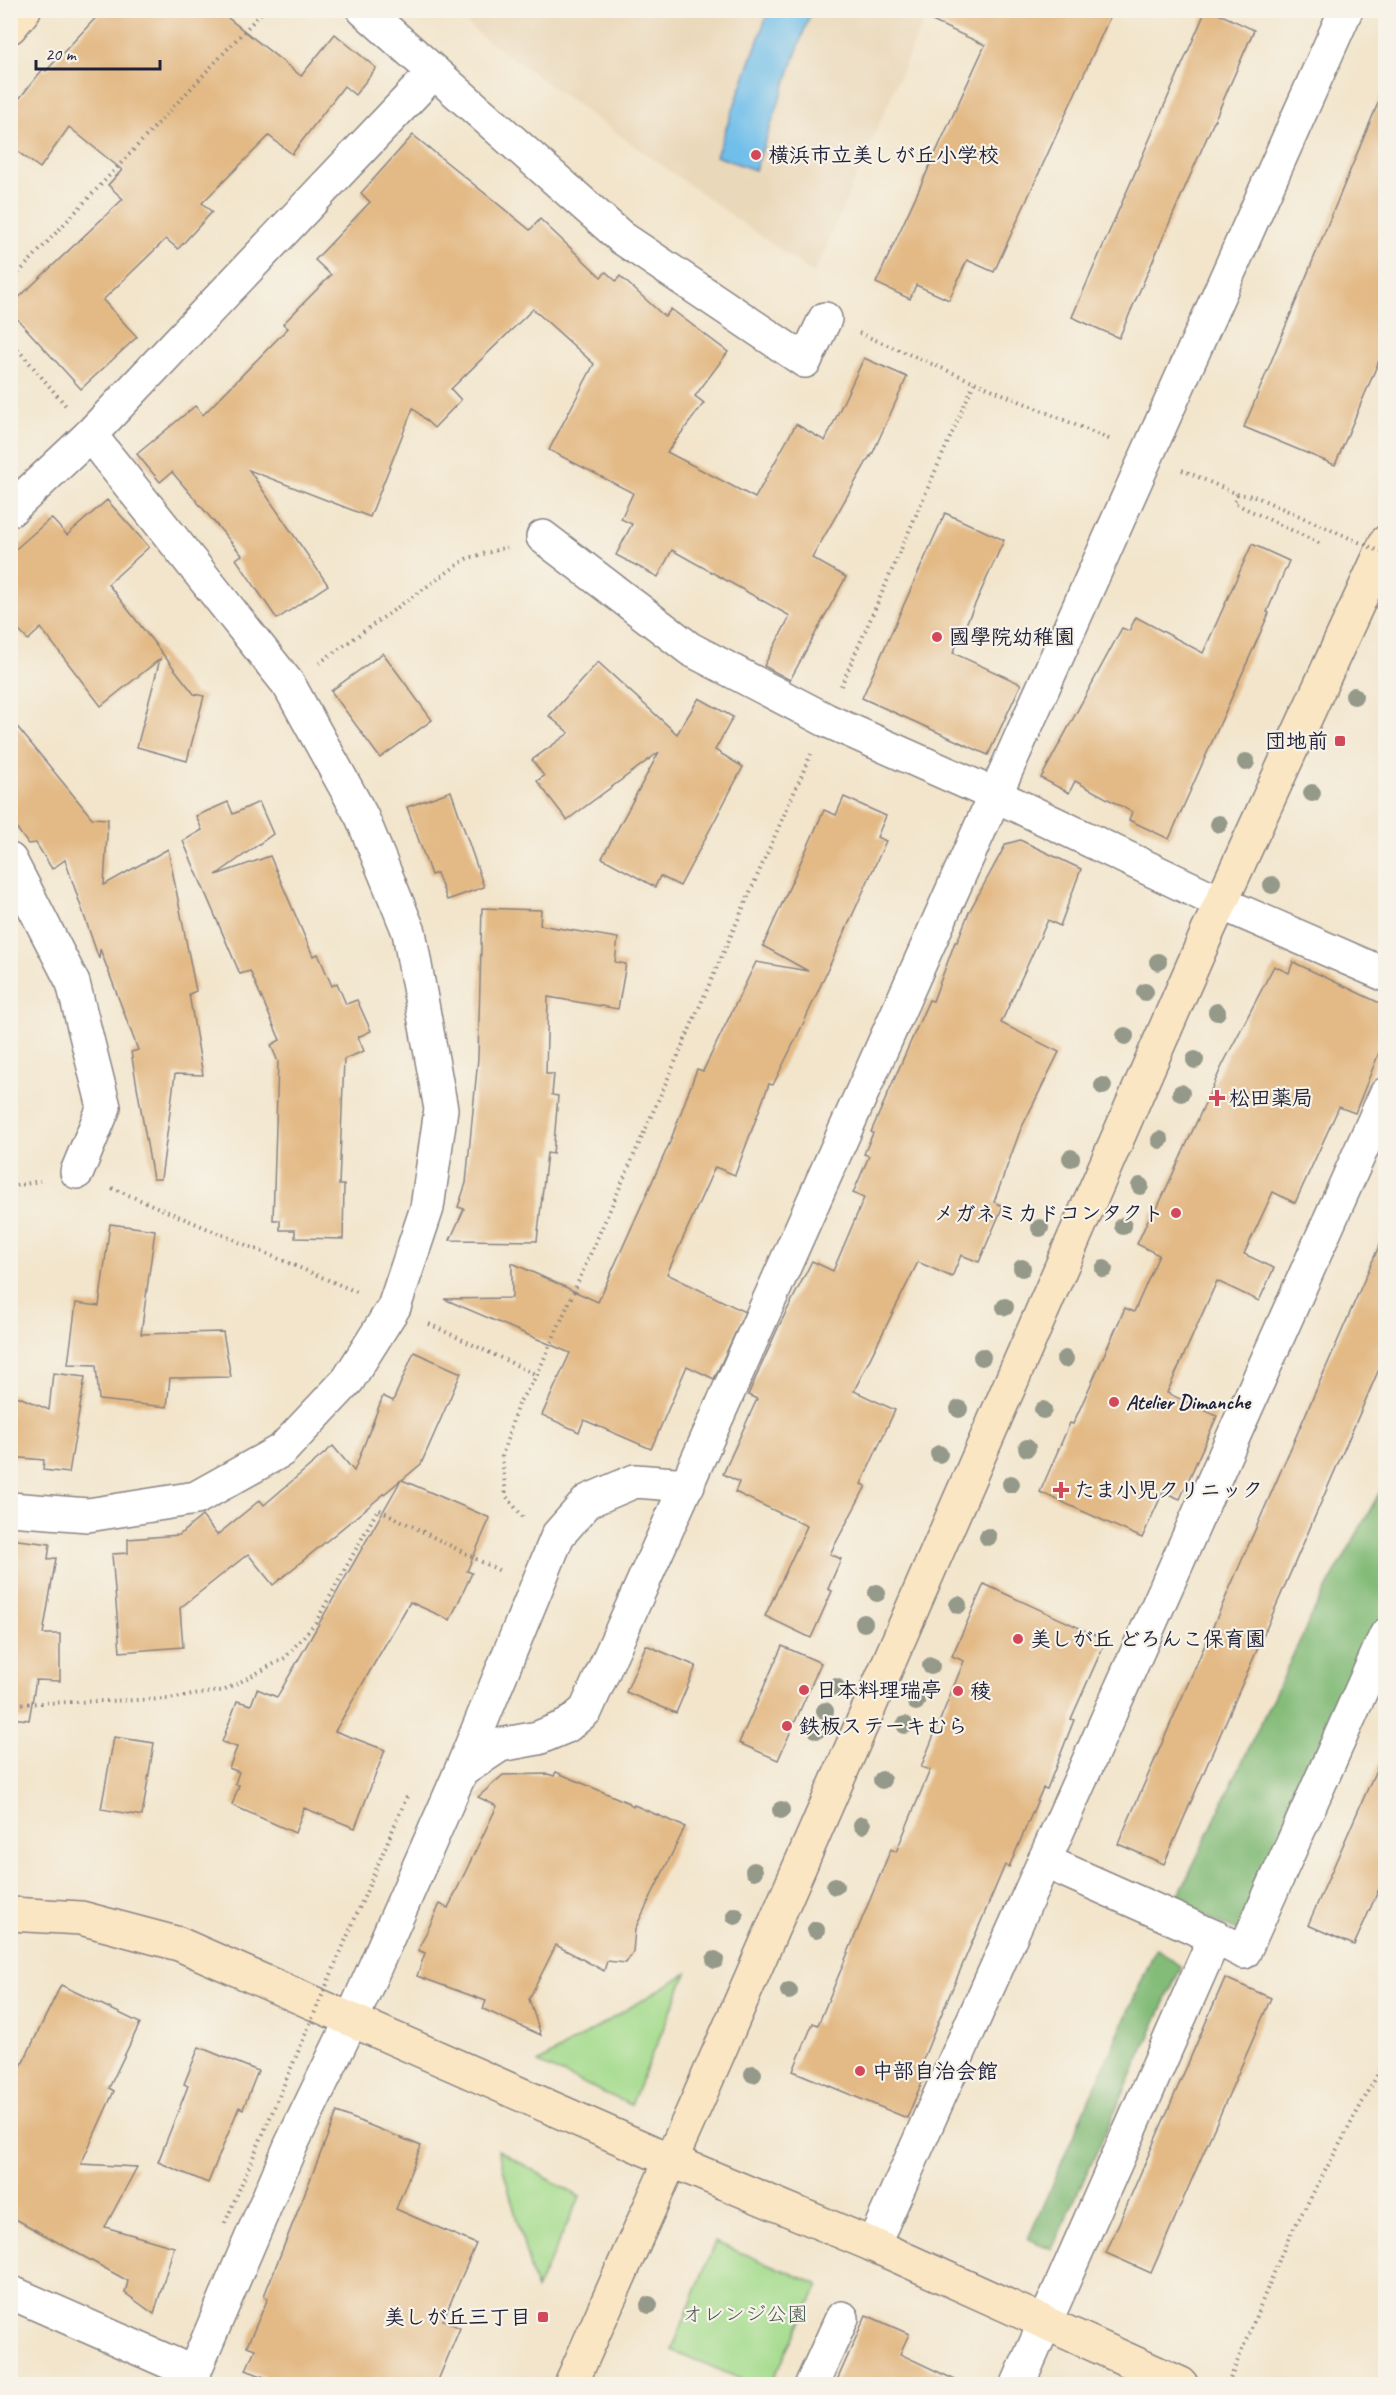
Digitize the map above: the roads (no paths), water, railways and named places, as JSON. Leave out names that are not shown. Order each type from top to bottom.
[{"type":"street","points":[[10,27],[24,10]]},
{"type":"street","points":[[364,10],[622,238],[805,361],[825,319]]},
{"type":"street","points":[[461,1771],[500,1745],[538,1738],[567,1726],[586,1710],[1145,454],[1346,10]]},
{"type":"street","points":[[10,510],[90,435],[434,72]]},
{"type":"street","points":[[10,1509],[88,1515],[196,1498],[282,1450],[348,1380],[394,1307],[427,1208],[441,1109],[409,932],[362,817],[289,684],[90,435]]},
{"type":"street","points":[[543,537],[690,649],[826,720],[995,795],[1221,903],[1386,975]]},
{"type":"street","points":[[571,2385],[1221,903],[1386,542]]},
{"type":"street","points":[[10,861],[73,983],[104,1107],[77,1172]]},
{"type":"street","points":[[873,2245],[1386,1094]]},
{"type":"street","points":[[10,2292],[191,2379],[291,2145],[352,2019],[461,1771],[558,1535],[588,1502],[635,1480],[688,1485]]},
{"type":"street","points":[[1044,1861],[1244,1952],[1386,1635]]},
{"type":"street","points":[[10,1914],[81,1918],[179,1944],[670,2160],[873,2245],[1181,2385]]},
{"type":"street","points":[[1018,2385],[1215,1937]]},
{"type":"street","points":[[812,2385],[842,2318]]},
{"type":"water","points":[[769,10],[800,11],[810,14],[755,170],[716,156]]},
{"type":"place","name":"横浜市立美しが丘小学校","points":[[756,155]]},
{"type":"place","name":"國學院幼稚園","points":[[937,637]]},
{"type":"place","name":"団地前","points":[[1340,741]]},
{"type":"place","name":"松田薬局","points":[[1217,1098]]},
{"type":"place","name":"メガネミカドコンタクト","points":[[1176,1213]]},
{"type":"place","name":"Atelier Dimanche","points":[[1114,1402]]},
{"type":"place","name":"たま小児クリニック","points":[[1061,1490]]},
{"type":"place","name":"美しが丘 どろんこ保育園","points":[[1018,1639]]},
{"type":"place","name":"日本料理瑞亭","points":[[804,1690]]},
{"type":"place","name":"稜","points":[[958,1691]]},
{"type":"place","name":"鉄板ステーキむら","points":[[787,1726]]},
{"type":"place","name":"中部自治会館","points":[[860,2071]]},
{"type":"place","name":"美しが丘三丁目","points":[[543,2317]]},
{"type":"park label","name":"オレンジ公園","points":[[745,2314]]}]
